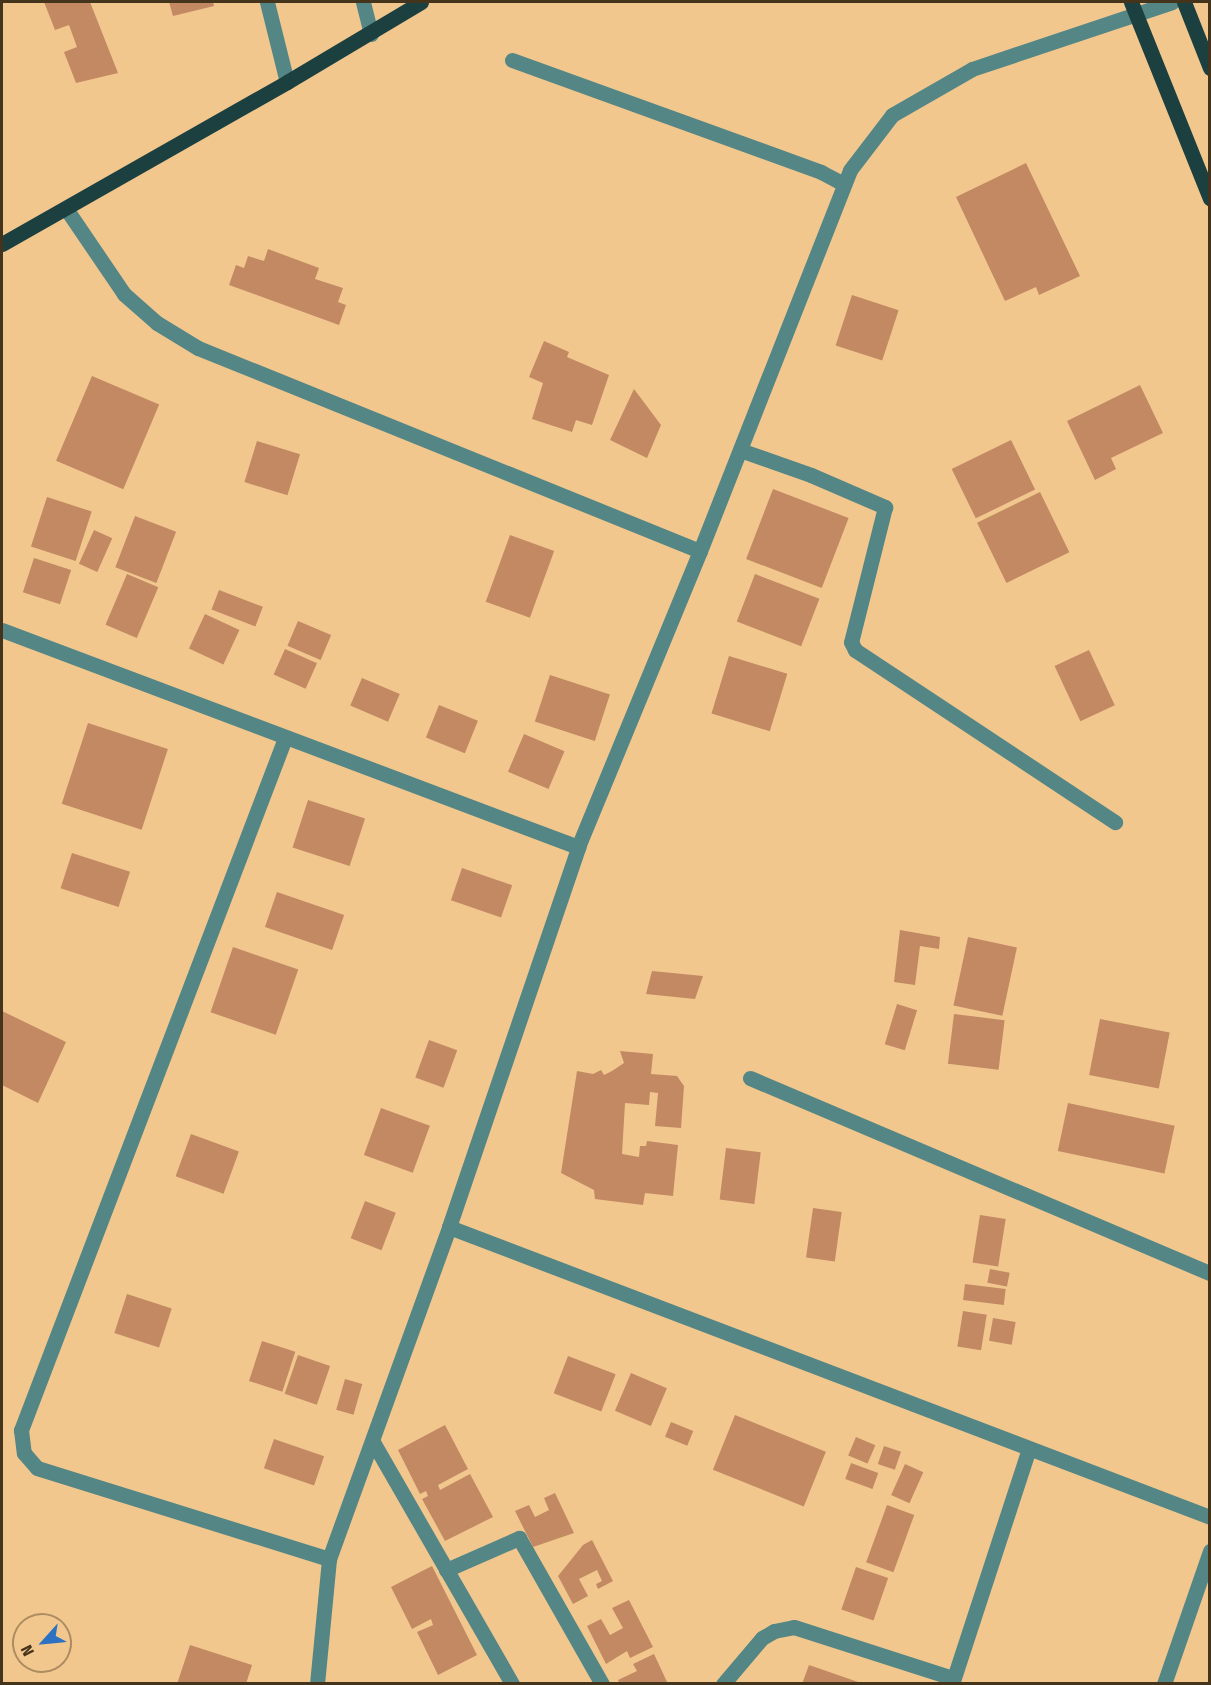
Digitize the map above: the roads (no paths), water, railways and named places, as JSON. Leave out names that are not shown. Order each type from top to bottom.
[{"type":"main road","points":[[2,244],[67,210],[371,34],[421,2]]},
{"type":"main road","points":[[1184,2],[1209,68]]},
{"type":"main road","points":[[1133,8],[1209,199]]},
{"type":"street","points":[[267,2],[287,82]]},
{"type":"street","points":[[363,2],[371,34]]},
{"type":"street","points":[[317,1683],[330,1559],[449,1227],[578,847],[700,551],[850,170],[892,115],[972,69],[1133,8],[1172,2]]},
{"type":"street","points":[[512,60],[821,172],[844,184]]},
{"type":"street","points":[[67,210],[124,294],[157,323],[198,348],[700,551]]},
{"type":"street","points":[[740,450],[811,475],[885,507],[850,642],[855,651],[1115,822]]},
{"type":"street","points":[[2,630],[578,847]]},
{"type":"street","points":[[285,738],[21,1430],[24,1453],[37,1468],[330,1559]]},
{"type":"street","points":[[750,1078],[1209,1273]]},
{"type":"street","points":[[449,1227],[1209,1517]]},
{"type":"street","points":[[373,1442],[512,1683]]},
{"type":"street","points":[[723,1683],[762,1638],[774,1631],[794,1627],[952,1680],[1029,1449]]},
{"type":"street","points":[[447,1570],[519,1538],[602,1683]]},
{"type":"street","points":[[1164,1683],[1209,1551]]}]
